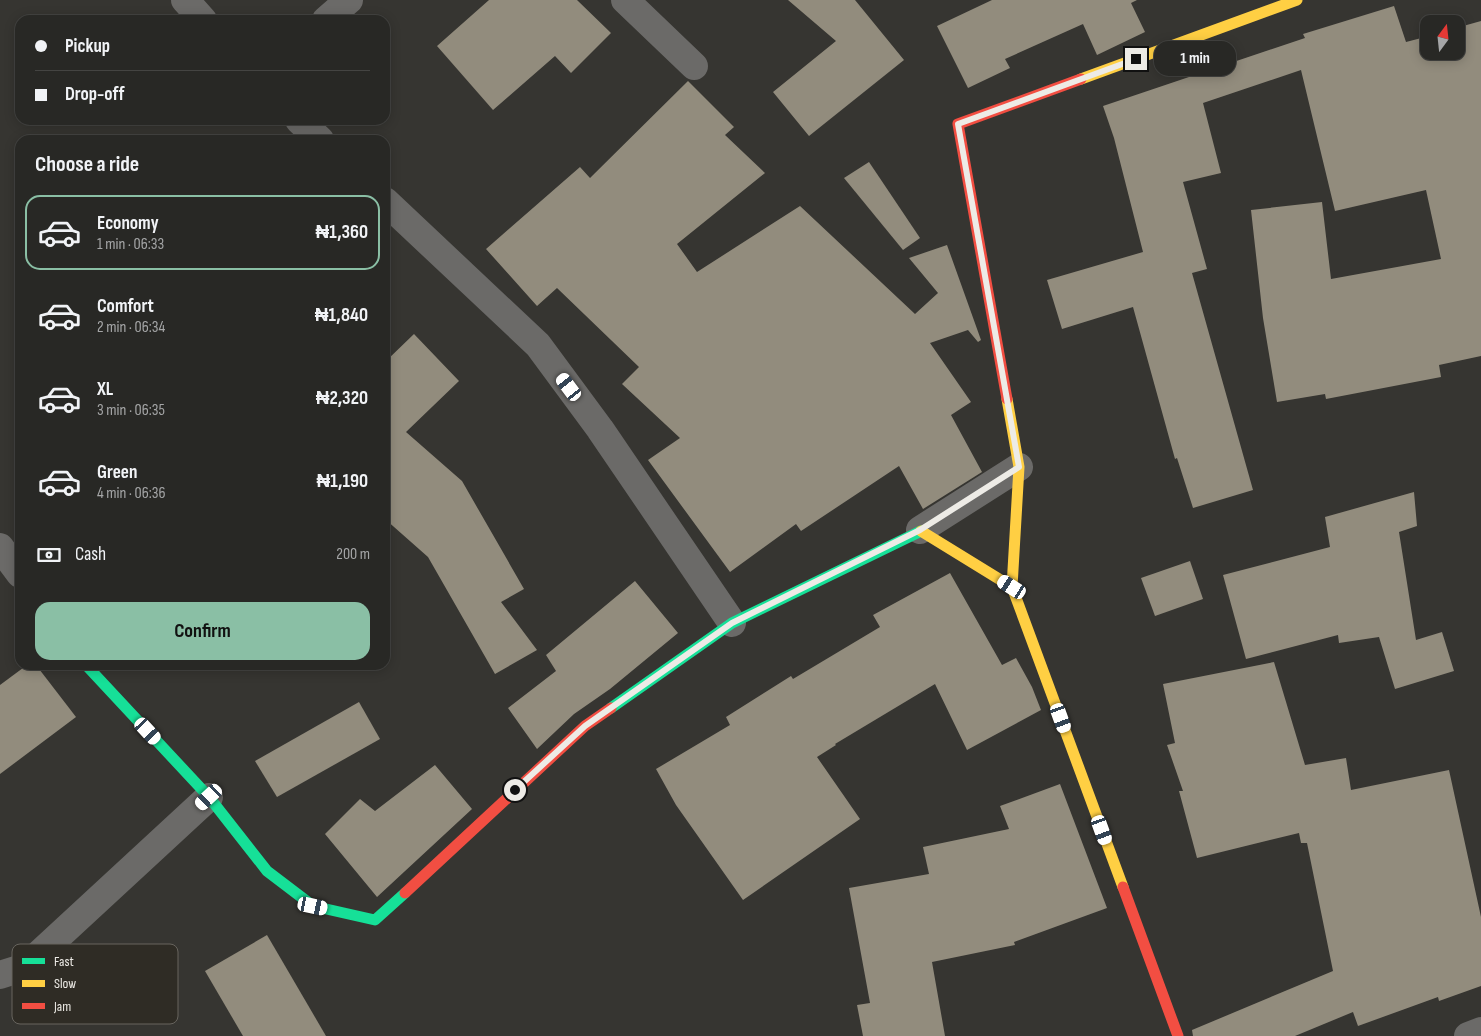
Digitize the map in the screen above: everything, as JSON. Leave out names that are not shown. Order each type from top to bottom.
[{"type":"street","points":[[185,0],[198,15]]},
{"type":"street","points":[[332,15],[349,0]]},
{"type":"street","points":[[625,0],[694,66]]},
{"type":"street","points":[[1178,1036],[1012,587],[1019,467],[958,124],[1297,0]]},
{"type":"street","points":[[304,125],[315,135]]},
{"type":"street","points":[[390,206],[538,345],[600,429],[732,623]]},
{"type":"street","points":[[91,670],[209,797],[267,871],[313,906],[375,920],[585,726],[732,623],[920,530],[1019,467]]},
{"type":"street","points":[[920,530],[1012,587]]},
{"type":"street","points":[[0,547],[15,567]]},
{"type":"street","points":[[50,944],[209,797]]},
{"type":"street","points":[[0,975],[12,971]]},
{"type":"street","points":[[1468,1036],[1481,1031]]},
{"type":"building","points":[[489,0],[577,0],[611,33],[571,73],[555,56],[493,110],[437,46]]},
{"type":"building","points":[[788,0],[855,0],[904,60],[809,136],[773,92],[836,41]]},
{"type":"building","points":[[992,0],[1137,0],[1131,3],[1145,32],[1097,55],[1083,24],[1005,59],[1010,68],[968,88],[937,26]]},
{"type":"building","points":[[1394,6],[1406,42],[1420,38],[1420,60],[1465,60],[1465,25],[1481,21],[1481,356],[1439,365],[1441,377],[1326,399],[1325,394],[1277,402],[1263,318],[1251,210],[1322,202],[1331,279],[1441,259],[1426,190],[1335,211],[1301,70],[1203,103],[1221,173],[1183,182],[1207,269],[1192,273],[1253,490],[1193,508],[1177,458],[1175,459],[1133,307],[1062,329],[1047,280],[1143,252],[1114,138],[1103,106],[1305,38],[1303,34]]},
{"type":"building","points":[[688,81],[734,127],[725,135],[765,173],[677,244],[697,272],[800,206],[915,314],[938,293],[909,258],[947,245],[981,340],[978,342],[968,330],[930,343],[971,402],[951,415],[982,472],[923,509],[899,466],[801,531],[796,524],[730,572],[648,460],[680,438],[622,384],[639,367],[557,288],[537,306],[486,249],[580,167],[590,178]]},
{"type":"building","points":[[869,162],[920,238],[903,250],[844,178]]},
{"type":"building","points":[[414,334],[459,381],[406,432],[462,481],[524,589],[501,602],[537,650],[495,674],[428,557],[390,523],[390,357]]},
{"type":"building","points":[[1414,492],[1417,526],[1399,532],[1416,640],[1442,632],[1454,671],[1395,689],[1379,637],[1339,643],[1338,635],[1246,659],[1223,575],[1330,547],[1325,517]]},
{"type":"building","points":[[1190,561],[1203,599],[1155,616],[1141,578]]},
{"type":"building","points":[[950,573],[1002,665],[1016,658],[1032,687],[1041,710],[967,750],[935,684],[835,744],[817,757],[860,819],[743,900],[676,805],[656,769],[730,725],[726,717],[791,676],[793,679],[880,627],[873,615]]},
{"type":"building","points":[[635,581],[678,633],[610,689],[574,714],[537,749],[508,708],[556,671],[546,655]]},
{"type":"building","points":[[1274,662],[1305,765],[1346,758],[1351,790],[1449,770],[1481,917],[1481,986],[1439,1001],[1438,997],[1358,1026],[1353,1012],[1295,1036],[1193,1036],[1192,1030],[1333,971],[1307,843],[1301,843],[1299,833],[1197,858],[1179,791],[1183,791],[1167,745],[1175,743],[1163,684]]},
{"type":"building","points":[[20,670],[40,670],[76,717],[0,774],[0,685]]},
{"type":"building","points":[[359,702],[380,739],[277,797],[255,761]]},
{"type":"building","points":[[435,765],[472,809],[377,897],[325,834],[360,799],[375,811]]},
{"type":"building","points":[[1060,784],[1107,908],[1014,942],[1015,945],[932,962],[945,1036],[863,1036],[857,1005],[870,1003],[849,888],[929,874],[923,847],[1009,829],[1000,806]]},
{"type":"building","points":[[267,935],[326,1036],[243,1036],[205,971]]},
{"type":"traffic: fast","points":[[611,708],[732,623],[921,531]]},
{"type":"traffic: fast","points":[[91,670],[209,797],[267,871],[313,906],[375,920],[405,893]]},
{"type":"traffic: slow","points":[[1081,79],[1297,0]]},
{"type":"traffic: slow","points":[[1007,399],[1019,467],[1012,587]]},
{"type":"traffic: slow","points":[[921,531],[1012,587],[1123,887]]},
{"type":"traffic: jam","points":[[1007,399],[958,124],[1081,79]]},
{"type":"traffic: jam","points":[[405,893],[585,726],[611,708]]},
{"type":"traffic: jam","points":[[1123,887],[1178,1036]]},
{"type":"route","points":[[515,790],[585,726],[732,623],[920,530],[1019,467],[958,124],[1136,59]]}]
